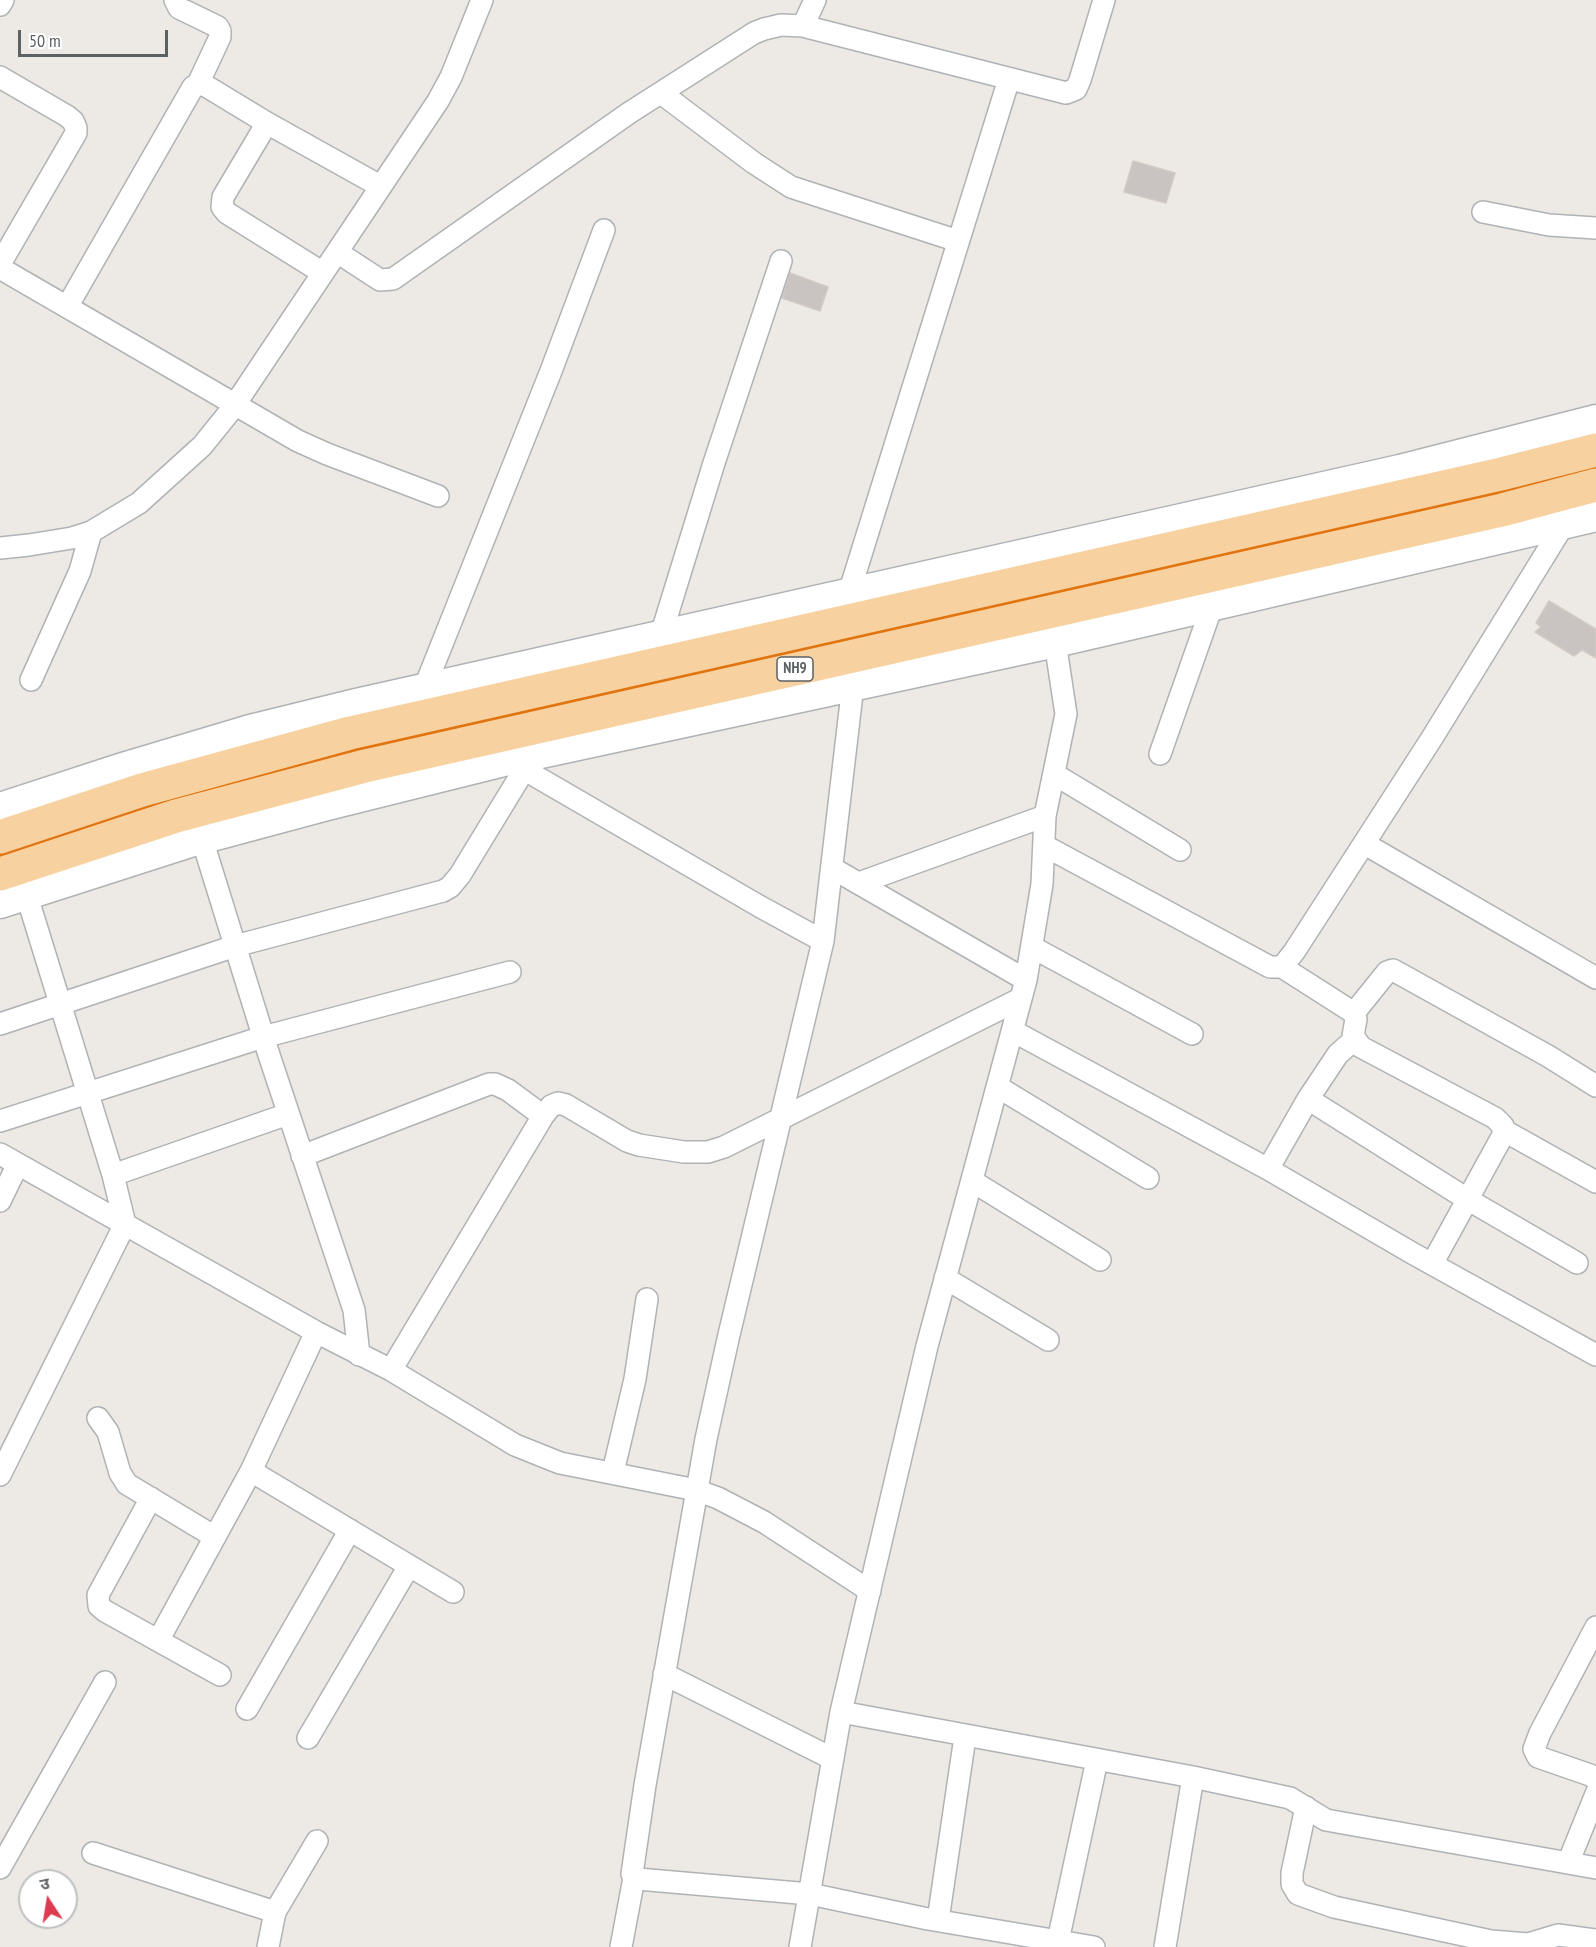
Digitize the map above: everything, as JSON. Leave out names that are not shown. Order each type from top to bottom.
[{"type":"highway","name":"NH9","points":[[0,837],[142,790],[350,733],[1489,477],[1596,450]]},
{"type":"highway","name":"NH9","points":[[0,874],[176,816],[366,766],[1490,512],[1596,485]]},
{"type":"main road","points":[[0,808],[250,730],[1388,472],[1596,420]]},
{"type":"main road","points":[[13,898],[202,839],[327,805],[516,765],[853,685],[1055,642],[1596,516]]},
{"type":"street","points":[[0,5],[3,0]]},
{"type":"street","points":[[67,307],[193,87],[198,84],[220,37],[218,27],[178,9],[174,0]]},
{"type":"street","points":[[0,548],[72,538],[91,532],[139,503],[202,446],[236,404],[442,93],[451,77],[482,0]]},
{"type":"street","points":[[803,26],[815,0]]},
{"type":"street","points":[[337,252],[380,280],[393,279],[531,181],[754,33],[782,25],[803,26],[1066,93],[1076,89],[1080,80],[1104,0]]},
{"type":"street","points":[[0,76],[67,116],[76,128],[76,133],[0,266],[298,441],[438,496]]},
{"type":"street","points":[[849,593],[1009,79]]},
{"type":"street","points":[[198,84],[206,86],[380,186]]},
{"type":"street","points":[[661,93],[754,163],[791,187],[958,241]]},
{"type":"street","points":[[267,123],[223,197],[222,207],[227,213],[323,273]]},
{"type":"street","points":[[1484,212],[1549,225],[1596,228]]},
{"type":"street","points":[[424,689],[547,382],[604,230]]},
{"type":"street","points":[[661,635],[714,463],[781,261]]},
{"type":"street","points":[[1282,967],[1365,844],[1564,524]]},
{"type":"street","points":[[30,680],[80,571],[91,532]]},
{"type":"street","points":[[1160,754],[1212,606]]},
{"type":"street","points":[[800,1947],[841,1712],[927,1346],[1013,1031],[1032,946],[1042,884],[1045,816],[1066,714],[1055,642]]},
{"type":"street","points":[[621,1947],[696,1490],[728,1339],[823,940],[853,685]]},
{"type":"street","points":[[0,1024],[235,946],[429,896],[450,887],[460,875],[516,765],[759,906],[823,940]]},
{"type":"street","points":[[1054,774],[1180,850]]},
{"type":"street","points":[[859,883],[1045,816]]},
{"type":"street","points":[[202,839],[263,1037],[354,1310],[359,1355]]},
{"type":"street","points":[[1365,844],[1596,978]]},
{"type":"street","points":[[1045,846],[1270,967],[1282,967],[1354,1013],[1356,1019],[1354,1040],[1361,1047],[1502,1124],[1503,1135],[1432,1264]]},
{"type":"street","points":[[832,868],[1023,989]]},
{"type":"street","points":[[0,1475],[125,1224],[113,1175],[60,1003],[13,898]]},
{"type":"street","points":[[1032,946],[1192,1034]]},
{"type":"street","points":[[1354,1013],[1388,972],[1393,970],[1548,1056],[1596,1086]]},
{"type":"street","points":[[0,1121],[263,1037],[510,972]]},
{"type":"street","points":[[391,1370],[551,1106],[566,1105],[627,1141],[652,1148],[697,1153],[724,1147],[781,1119],[1023,989]]},
{"type":"street","points":[[1013,1031],[1268,1169],[1596,1355]]},
{"type":"street","points":[[1268,1169],[1308,1098],[1338,1054],[1354,1040]]},
{"type":"street","points":[[302,1156],[489,1084],[495,1084],[508,1090],[543,1116]]},
{"type":"street","points":[[998,1087],[1148,1178]]},
{"type":"street","points":[[1308,1098],[1467,1199],[1577,1263]]},
{"type":"street","points":[[113,1175],[288,1114]]},
{"type":"street","points":[[1503,1130],[1596,1182]]},
{"type":"street","points":[[0,1201],[9,1159],[316,1332],[391,1370],[529,1452],[568,1465],[696,1490],[733,1505],[764,1522],[870,1591]]},
{"type":"street","points":[[972,1181],[1100,1260]]},
{"type":"street","points":[[945,1278],[1048,1340]]},
{"type":"street","points":[[613,1472],[635,1379],[647,1299]]},
{"type":"street","points":[[159,1639],[251,1471],[316,1332]]},
{"type":"street","points":[[98,1418],[108,1432],[123,1479],[215,1537]]},
{"type":"street","points":[[251,1471],[453,1592]]},
{"type":"street","points":[[151,1498],[98,1595],[99,1606],[220,1675]]},
{"type":"street","points":[[247,1709],[350,1530]]},
{"type":"street","points":[[308,1738],[410,1566]]},
{"type":"street","points":[[1596,1627],[1540,1733],[1534,1749],[1539,1757],[1590,1774],[1596,1779]]},
{"type":"street","points":[[664,1674],[833,1758]]},
{"type":"street","points":[[0,1869],[105,1682]]},
{"type":"street","points":[[841,1712],[965,1737],[1193,1777],[1290,1798],[1326,1820],[1596,1868]]},
{"type":"street","points":[[938,1920],[965,1737]]},
{"type":"street","points":[[1058,1941],[1097,1760]]},
{"type":"street","points":[[1165,1947],[1193,1777]]},
{"type":"street","points":[[1568,1863],[1596,1794]]},
{"type":"street","points":[[1306,1808],[1292,1873],[1292,1884],[1298,1894],[1334,1907],[1491,1941],[1528,1944],[1558,1935],[1596,1940]]},
{"type":"street","points":[[268,1947],[274,1912],[317,1841]]},
{"type":"street","points":[[93,1853],[274,1912]]},
{"type":"street","points":[[634,1878],[810,1893],[938,1920],[1094,1947]]},
{"type":"building","points":[[1133,161],[1175,173],[1166,203],[1124,192]]},
{"type":"building","points":[[790,273],[828,287],[820,311],[782,298]]},
{"type":"building","points":[[1549,601],[1596,629],[1596,658],[1582,650],[1574,656],[1535,632],[1541,627],[1536,623]]}]
